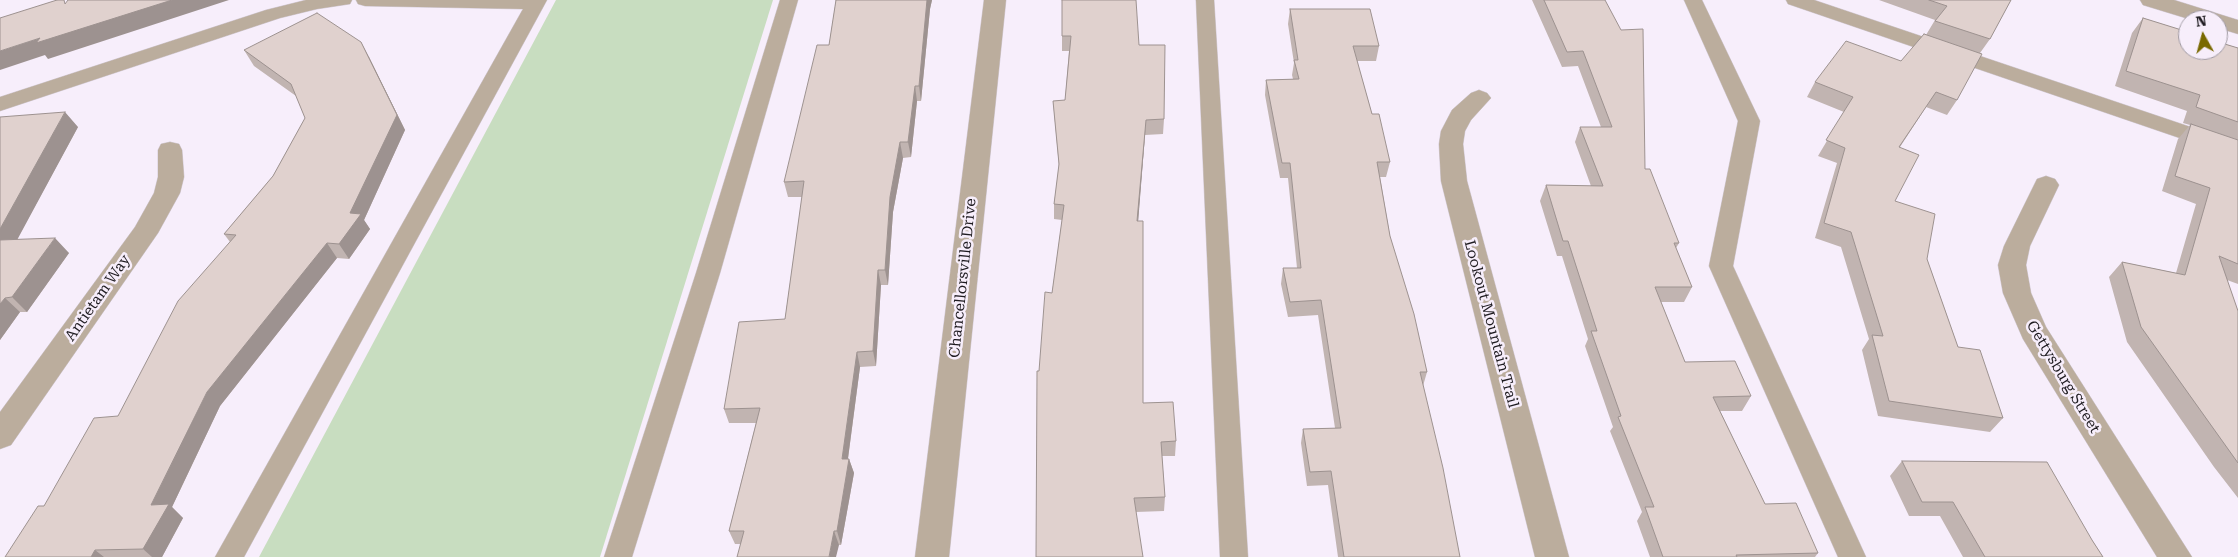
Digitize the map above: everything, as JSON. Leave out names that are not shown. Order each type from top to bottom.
[{"type":"street","name":"Chancellorsville Drive","points":[[932,557],[995,0]]},
{"type":"street","points":[[2151,0],[2184,10]]},
{"type":"street","name":"Lookout Mountain Trail","points":[[1479,98],[1461,116],[1453,131],[1451,144],[1454,181],[1552,557]]},
{"type":"street","name":"Antietam Way","points":[[0,436],[145,234],[167,193],[170,177],[170,150]]},
{"type":"street","name":"Gettysburg Street","points":[[2046,185],[2018,246],[2012,265],[2017,293],[2033,331],[2175,557]]},
{"type":"lane","points":[[0,104],[273,14],[316,3],[343,0]]},
{"type":"lane","points":[[229,557],[537,2],[365,0]]},
{"type":"lane","points":[[618,557],[708,273],[789,0]]},
{"type":"lane","points":[[1205,0],[1234,557]]},
{"type":"lane","points":[[1693,0],[1749,121],[1721,266],[1852,557]]},
{"type":"lane","points":[[1795,0],[2238,151]]},
{"type":"green space","points":[[556,0],[773,0],[600,557],[259,557]]},
{"type":"building","points":[[57,0],[64,0],[65,4],[68,0],[172,0],[36,43],[40,38],[0,51],[0,18]]},
{"type":"building","points":[[836,0],[927,0],[919,86],[915,86],[908,142],[900,142],[890,197],[885,270],[878,270],[873,351],[857,352],[842,459],[849,459],[837,531],[834,531],[829,557],[737,557],[744,531],[729,531],[760,408],[724,409],[739,322],[785,319],[804,181],[784,182],[817,45],[829,45]]},
{"type":"building","points":[[1062,0],[1136,0],[1139,45],[1165,45],[1164,119],[1146,120],[1137,221],[1143,221],[1143,403],[1173,402],[1176,441],[1161,442],[1165,497],[1134,498],[1143,557],[1036,557],[1037,371],[1039,371],[1045,292],[1052,293],[1064,205],[1054,204],[1059,164],[1053,101],[1065,100],[1071,36],[1062,36]]},
{"type":"building","points":[[1544,0],[1605,0],[1621,30],[1643,29],[1645,169],[1650,169],[1679,243],[1674,243],[1692,287],[1655,287],[1685,362],[1735,361],[1751,396],[1713,397],[1765,504],[1796,503],[1818,553],[1736,555],[1737,557],[1663,557],[1645,507],[1654,507],[1618,417],[1621,416],[1591,331],[1597,331],[1568,241],[1563,241],[1546,185],[1603,186],[1580,127],[1612,127],[1583,51],[1567,52]]},
{"type":"building","points":[[1929,0],[2011,0],[1990,39],[1935,21],[1947,6]]},
{"type":"building","points":[[1290,9],[1370,9],[1379,46],[1353,46],[1372,114],[1379,114],[1390,162],[1377,162],[1390,236],[1414,314],[1427,372],[1420,372],[1443,468],[1460,557],[1344,557],[1331,471],[1310,472],[1303,429],[1341,428],[1321,300],[1290,302],[1283,268],[1301,268],[1290,163],[1282,163],[1266,80],[1299,79],[1294,60],[1298,60]]},
{"type":"building","points":[[317,13],[361,42],[397,115],[350,213],[361,214],[339,244],[327,243],[207,392],[151,505],[169,504],[143,549],[95,550],[91,557],[5,557],[38,506],[44,506],[94,418],[118,416],[178,301],[236,235],[224,234],[273,176],[305,118],[291,84],[244,50]]},
{"type":"building","points":[[2143,18],[2178,29],[2178,60],[2228,60],[2228,45],[2238,48],[2238,122],[2196,107],[2200,95],[2126,71]]},
{"type":"building","points":[[1924,34],[1982,54],[1957,100],[1936,92],[1899,147],[1919,155],[1895,201],[1935,214],[1927,259],[1958,347],[1980,350],[2003,418],[1889,401],[1872,335],[1883,336],[1851,232],[1824,223],[1845,148],[1826,140],[1853,97],[1815,82],[1846,41],[1901,61]]},
{"type":"building","points":[[65,112],[0,229],[0,117]]},
{"type":"building","points":[[2191,124],[2238,140],[2238,264],[2219,256],[2238,311],[2238,463],[2141,327],[2122,262],[2185,275],[2210,188],[2175,176]]},
{"type":"building","points":[[55,238],[12,297],[5,298],[0,304],[0,240]]},
{"type":"building","points":[[1902,461],[2047,462],[2103,557],[1985,557],[1953,502],[1922,502]]}]
